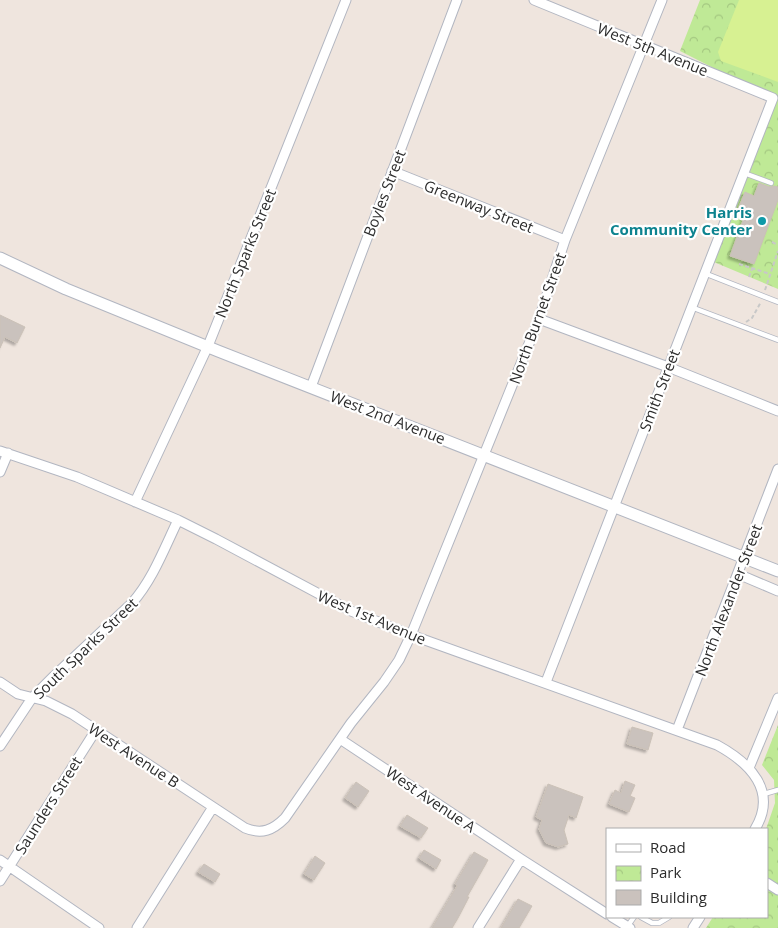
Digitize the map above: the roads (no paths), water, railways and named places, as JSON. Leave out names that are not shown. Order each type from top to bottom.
[{"type":"street","name":"North Sparks Street","points":[[135,502],[208,346],[346,0]]},
{"type":"street","name":"Boyles Street","points":[[311,387],[457,0]]},
{"type":"street","name":"West 5th Avenue","points":[[534,0],[773,98]]},
{"type":"street","name":"North Burnet Street","points":[[266,832],[285,818],[366,703],[400,660],[538,319],[565,240],[662,0]]},
{"type":"street","name":"Smith Street","points":[[546,682],[773,98]]},
{"type":"street","name":"Greenway Street","points":[[392,171],[565,240]]},
{"type":"street","name":"West 2nd Avenue","points":[[0,258],[66,289],[311,387],[745,556],[778,571]]},
{"type":"street","points":[[538,319],[668,367],[778,412]]},
{"type":"street","points":[[0,472],[4,452]]},
{"type":"street","name":"West 1st Avenue","points":[[4,452],[76,476],[178,520],[216,538],[351,611],[411,635],[717,745],[734,754],[749,768],[764,794]]},
{"type":"street","name":"North Alexander Street","points":[[677,730],[778,469]]},
{"type":"street","name":"South Sparks Street","points":[[0,746],[32,698],[132,603],[141,592],[178,520]]},
{"type":"street","points":[[738,574],[778,591]]},
{"type":"street","name":"West Avenue B","points":[[0,682],[18,694],[46,701],[62,708],[245,828],[252,831],[266,832]]},
{"type":"street","points":[[749,768],[778,698]]},
{"type":"street","name":"Saunders Street","points":[[0,881],[96,730]]},
{"type":"street","name":"West Avenue A","points":[[340,739],[606,913]]},
{"type":"street","points":[[757,827],[764,805],[764,794]]},
{"type":"street","points":[[137,928],[213,807]]},
{"type":"street","points":[[478,928],[521,859]]},
{"type":"street","points":[[0,860],[100,928]]},
{"type":"street","points":[[614,918],[628,927]]},
{"type":"lane","points":[[743,173],[771,182]]},
{"type":"lane","points":[[704,273],[778,302]]},
{"type":"lane","points":[[691,307],[778,340]]},
{"type":"lane","points":[[764,794],[778,790]]},
{"type":"lane","points":[[643,918],[652,923],[659,923],[667,918]]},
{"type":"place","name":"Harris Community Center","points":[[762,221]]}]
